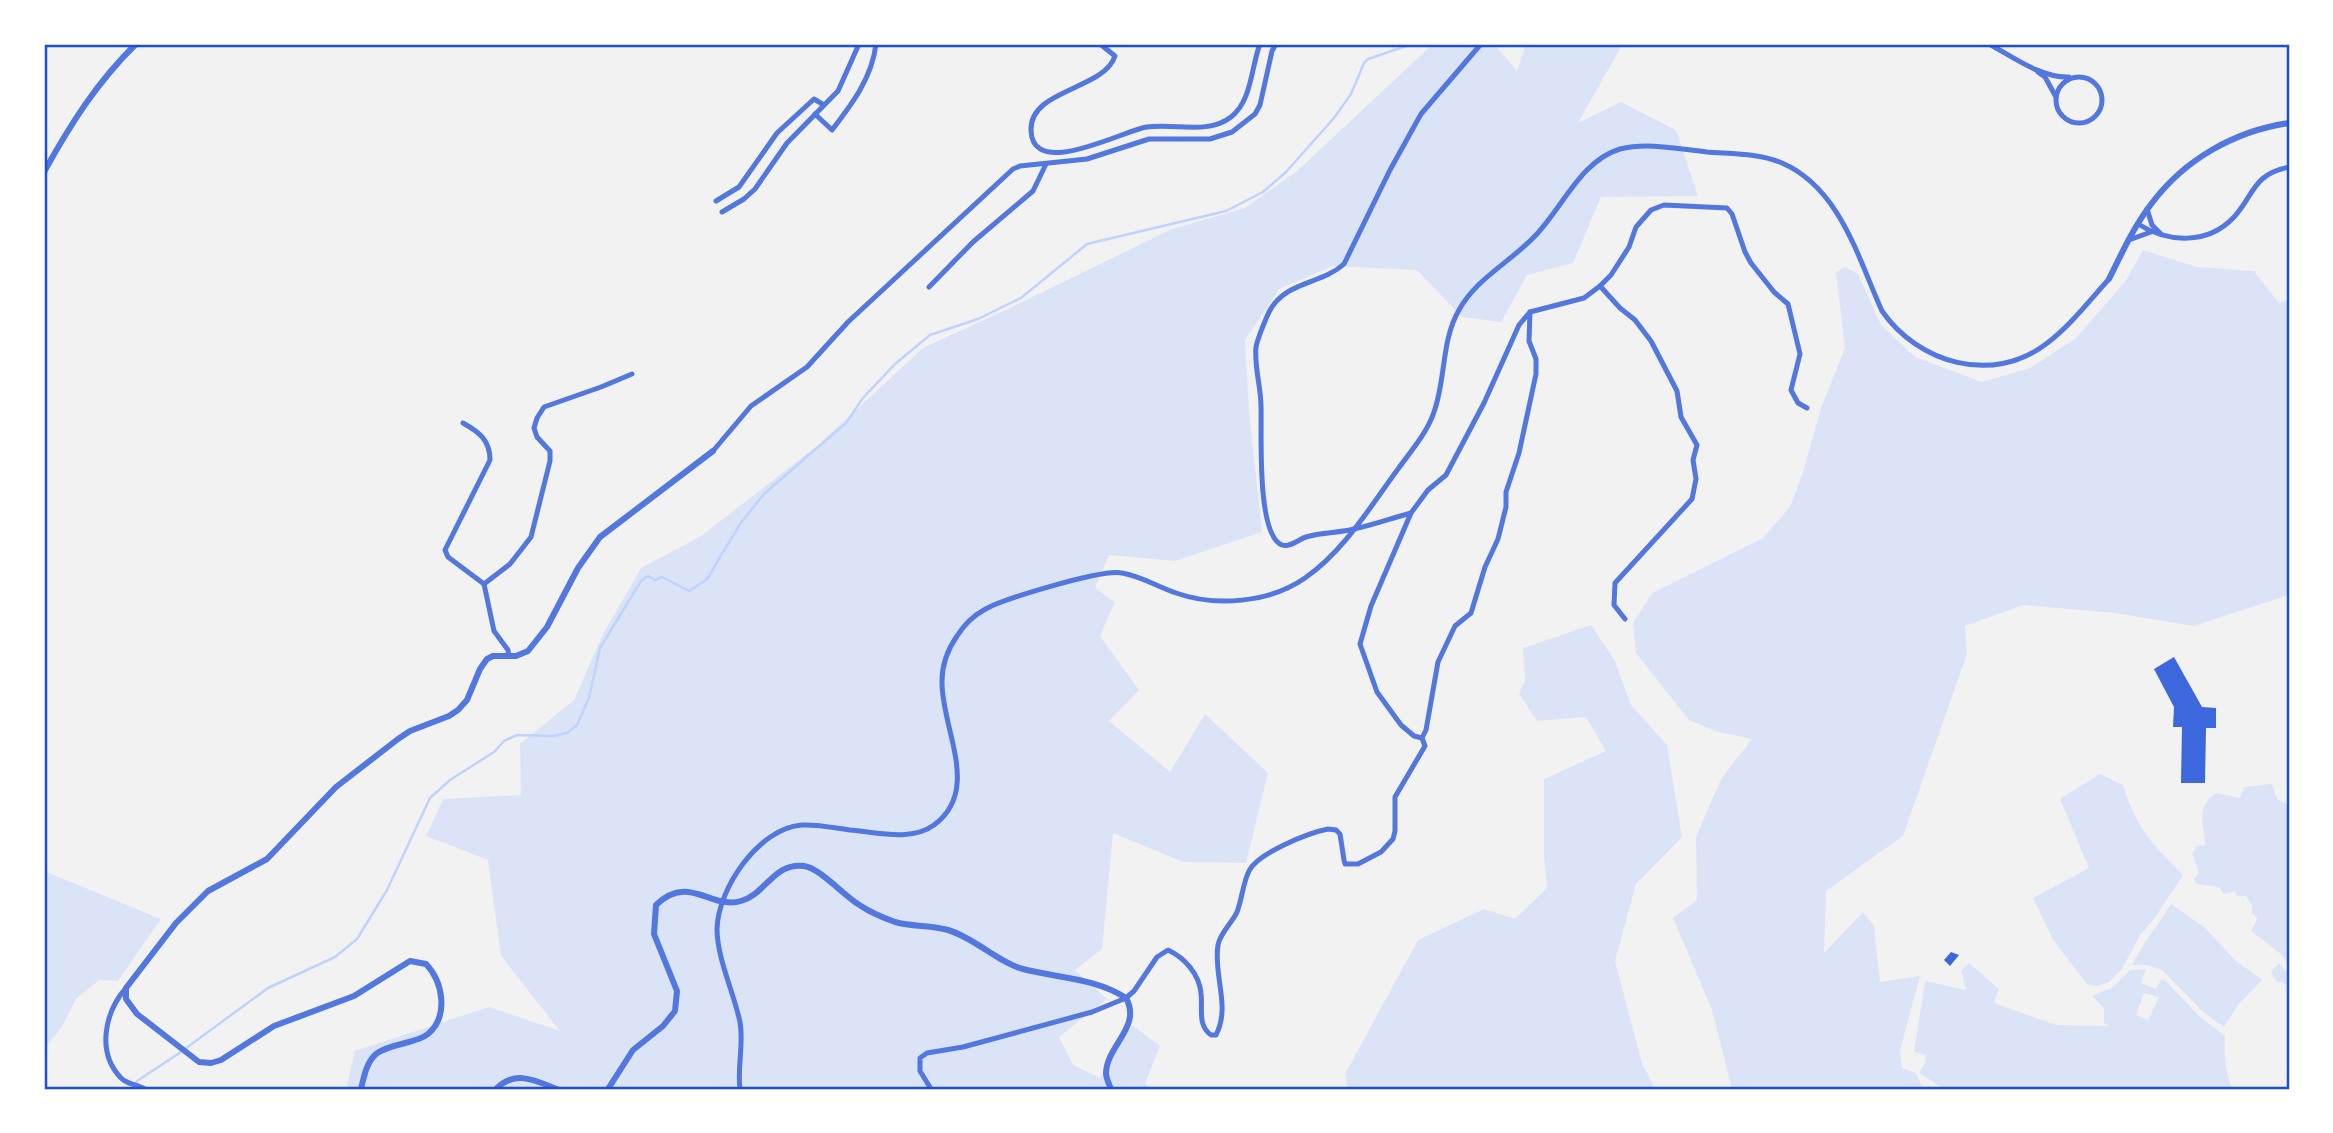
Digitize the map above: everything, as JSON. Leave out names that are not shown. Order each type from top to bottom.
[{"type":"street","points":[[44,172],[80,108],[114,65],[135,44]]},
{"type":"street","points":[[722,212],[755,189],[787,143],[838,91],[859,44]]},
{"type":"street","points":[[815,114],[832,130],[865,83],[875,56],[876,44]]},
{"type":"street","points":[[1100,44],[1115,57],[1113,65],[1104,73],[1049,101],[1038,112],[1032,122],[1031,132],[1040,149],[1048,153],[1071,152],[1135,129],[1212,127],[1221,124],[1240,108],[1260,44]]},
{"type":"street","points":[[143,1088],[127,1083],[112,1065],[105,1034],[108,1016],[116,999],[176,923],[208,891],[267,859],[356,770],[410,731],[458,710],[467,700],[487,659],[493,656],[516,656],[528,650],[542,634],[578,568],[600,537],[713,451],[751,406],[807,367],[848,322],[1004,177],[1020,166],[1087,159],[1149,139],[1210,139],[1232,132],[1248,121],[1260,105],[1276,44]]},
{"type":"street","points":[[1410,513],[1354,529],[1307,536],[1287,546],[1275,540],[1264,498],[1260,458],[1261,405],[1256,347],[1270,311],[1281,297],[1303,283],[1333,274],[1344,264],[1421,114],[1481,44]]},
{"type":"street","points":[[1989,44],[2033,68],[2062,78],[2082,76],[2091,79],[2098,85],[2103,102],[2100,111],[2086,122],[2068,120],[2061,114],[2056,97],[2045,78],[2033,68]]},
{"type":"street","points":[[2056,97],[2059,89],[2073,77]]},
{"type":"street","points":[[716,201],[739,187],[777,133],[806,105],[814,99],[824,105]]},
{"type":"street","points":[[740,1089],[741,1026],[718,935],[722,900],[730,881],[778,831],[803,825],[918,834],[937,823],[954,803],[958,779],[942,681],[948,650],[966,622],[987,607],[1098,573],[1118,572],[1178,594],[1205,600],[1231,601],[1270,595],[1303,580],[1332,556],[1354,529],[1432,419],[1441,392],[1449,332],[1460,308],[1480,283],[1537,234],[1592,164],[1618,150],[1643,146],[1762,157],[1782,163],[1806,177],[1841,218],[1882,311],[1904,338],[1931,354],[1956,363],[1988,365],[2019,358],[2044,346],[2063,330],[2109,279],[2147,209],[2189,164],[2227,141],[2255,130],[2289,122]]},
{"type":"street","points":[[929,287],[973,242],[1033,191],[1046,164]]},
{"type":"street","points":[[2138,224],[2151,232],[2189,239],[2208,235],[2221,228],[2235,215],[2258,182],[2269,174],[2289,167]]},
{"type":"street","points":[[1422,738],[1414,736],[1401,724],[1377,692],[1360,644],[1371,606],[1410,513],[1428,490],[1446,475],[1484,403],[1519,324],[1530,312],[1584,298],[1600,286],[1612,275],[1629,247],[1636,227],[1651,210],[1664,205],[1727,208],[1732,214],[1751,263],[1774,292],[1788,304],[1800,354],[1792,394],[1798,403],[1807,408]]},
{"type":"street","points":[[2147,209],[2152,225],[2164,235]]},
{"type":"street","points":[[2129,240],[2151,232]]},
{"type":"street","points":[[1600,286],[1620,308],[1636,320],[1651,341],[1678,391],[1681,418],[1697,445],[1693,460],[1696,479],[1692,499],[1615,583],[1614,605],[1625,619]]},
{"type":"street","points":[[930,1089],[920,1071],[920,1058],[927,1053],[1092,1012],[1126,998],[1134,991],[1157,957],[1168,950],[1178,955],[1190,968],[1201,994],[1200,1012],[1205,1029],[1211,1035],[1216,1035],[1224,1008],[1218,946],[1237,912],[1252,866],[1262,856],[1328,829],[1336,830],[1340,834],[1343,860],[1349,866],[1358,864],[1388,847],[1395,831],[1395,797],[1424,746],[1422,738],[1426,730],[1442,651],[1455,626],[1471,613],[1506,507],[1506,492],[1519,453],[1536,374],[1536,359],[1529,341],[1530,312]]},
{"type":"street","points":[[484,584],[510,564],[531,537],[550,461],[550,451],[537,438],[534,428],[544,407],[632,374]]},
{"type":"street","points":[[463,423],[480,433],[490,449],[490,460],[445,550],[448,557],[484,584],[492,625],[509,656]]},
{"type":"street","points":[[608,1089],[633,1050],[663,1026],[676,1011],[677,992],[654,934],[653,916],[656,905],[678,892],[693,891],[722,900],[741,902],[780,871],[794,866],[808,866],[861,906],[895,922],[948,930],[1020,968],[1086,982],[1126,998],[1131,1013],[1130,1022],[1108,1063],[1106,1074],[1111,1089]]},
{"type":"street","points":[[126,988],[126,999],[137,1014],[199,1062],[211,1063],[221,1060],[274,1026],[354,996],[410,961],[426,964],[438,980],[442,992],[440,1016],[427,1035],[391,1046],[376,1054],[368,1065],[360,1089]]},
{"type":"street","points":[[496,1089],[512,1078],[526,1077],[557,1089]]},
{"type":"shaded area","points":[[1433,44],[1494,44],[1517,71],[1526,44],[1633,44],[1622,45],[1578,123],[1621,102],[1676,130],[1698,196],[1601,197],[1573,263],[1527,275],[1501,322],[1462,317],[1417,270],[1333,266],[1279,289],[1245,340],[1249,411],[1262,532],[1175,561],[1109,555],[1095,588],[1115,602],[1100,636],[1139,690],[1109,721],[1170,772],[1205,714],[1268,773],[1246,863],[1183,862],[1113,833],[1102,949],[1075,970],[1107,999],[1059,1037],[1073,1065],[1100,1078],[1132,1025],[1160,1046],[1145,1084],[1153,1089],[346,1089],[355,1051],[489,1007],[560,1031],[501,956],[488,860],[426,836],[443,799],[521,795],[520,744],[574,700],[603,634],[641,568],[701,536],[817,446],[923,348],[1172,229],[1245,208],[1297,171]]},
{"type":"shaded area","points":[[2143,250],[2197,267],[2254,271],[2279,303],[2289,299],[2289,595],[2194,626],[2115,613],[2023,605],[1965,626],[1967,654],[1903,836],[1826,891],[1824,953],[1863,912],[1874,926],[1880,982],[1920,976],[1900,1051],[1902,1068],[1916,1073],[1923,1089],[1732,1089],[1712,1010],[1673,918],[1697,900],[1696,837],[1721,779],[1752,739],[1718,732],[1689,720],[1636,653],[1633,623],[1652,593],[1763,538],[1790,507],[1821,408],[1845,348],[1836,272],[1845,267],[1858,274],[1881,325],[1915,357],[1982,382],[2030,368],[2075,339],[2125,282]]},
{"type":"shaded area","points":[[1591,625],[1615,661],[1631,705],[1667,745],[1682,837],[1636,884],[1615,961],[1642,1063],[1655,1089],[1348,1089],[1345,1074],[1418,940],[1484,909],[1515,919],[1547,888],[1544,856],[1544,779],[1606,751],[1586,717],[1537,721],[1519,694],[1525,680],[1523,648]]},
{"type":"shaded area","points":[[2100,774],[2123,785],[2146,834],[2183,875],[2140,935],[2122,969],[2109,982],[2097,986],[2087,984],[2053,940],[2033,898],[2089,868],[2060,799]]},
{"type":"shaded area","points":[[2272,784],[2277,799],[2289,805],[2289,965],[2282,955],[2251,931],[2258,918],[2252,914],[2252,906],[2246,896],[2237,896],[2235,891],[2224,894],[2219,887],[2196,884],[2194,879],[2199,873],[2192,853],[2197,846],[2205,845],[2202,817],[2205,804],[2217,793],[2240,798],[2244,787]]},
{"type":"shaded area","points":[[44,871],[161,919],[118,981],[99,980],[76,999],[60,1030],[44,1048]]},
{"type":"shaded area","points":[[2171,904],[2204,927],[2235,960],[2262,980],[2238,1005],[2224,1027],[2204,1013],[2162,970],[2147,965],[2132,965]]},
{"type":"shaded area","points":[[1969,963],[1999,989],[1994,1003],[2056,1025],[2110,1026],[2104,1023],[2104,1008],[2092,996],[2113,987],[2130,970],[2146,969],[2141,983],[2156,989],[2161,979],[2168,983],[2200,1017],[2225,1036],[2225,1063],[2232,1089],[1945,1089],[1919,1073],[1926,1055],[1914,1052],[1925,981],[1966,990],[1961,971]],"holes":[[[2144,993],[2159,997],[2148,1020],[2136,1015]]]},
{"type":"shaded area","points":[[2279,963],[2286,971],[2289,967],[2289,985],[2276,981],[2271,972]]},
{"type":"building","points":[[2174,657],[2202,707],[2216,708],[2216,728],[2206,728],[2205,783],[2181,783],[2182,727],[2173,727],[2174,707],[2154,669]]},
{"type":"building","points":[[1951,952],[1959,955],[1950,966],[1944,960]]},
{"type":"waterway","points":[[134,1089],[137,1081],[268,988],[335,957],[357,939],[387,890],[430,798],[450,780],[494,752],[504,741],[517,735],[553,736],[567,733],[577,725],[589,698],[600,648],[641,581],[648,576],[655,580],[662,577],[689,591],[707,579],[740,524],[764,494],[847,422],[862,399],[895,364],[930,335],[978,319],[1021,298],[1087,244],[1226,211],[1263,192],[1286,172],[1334,118],[1351,94],[1368,59],[1412,44]]}]
